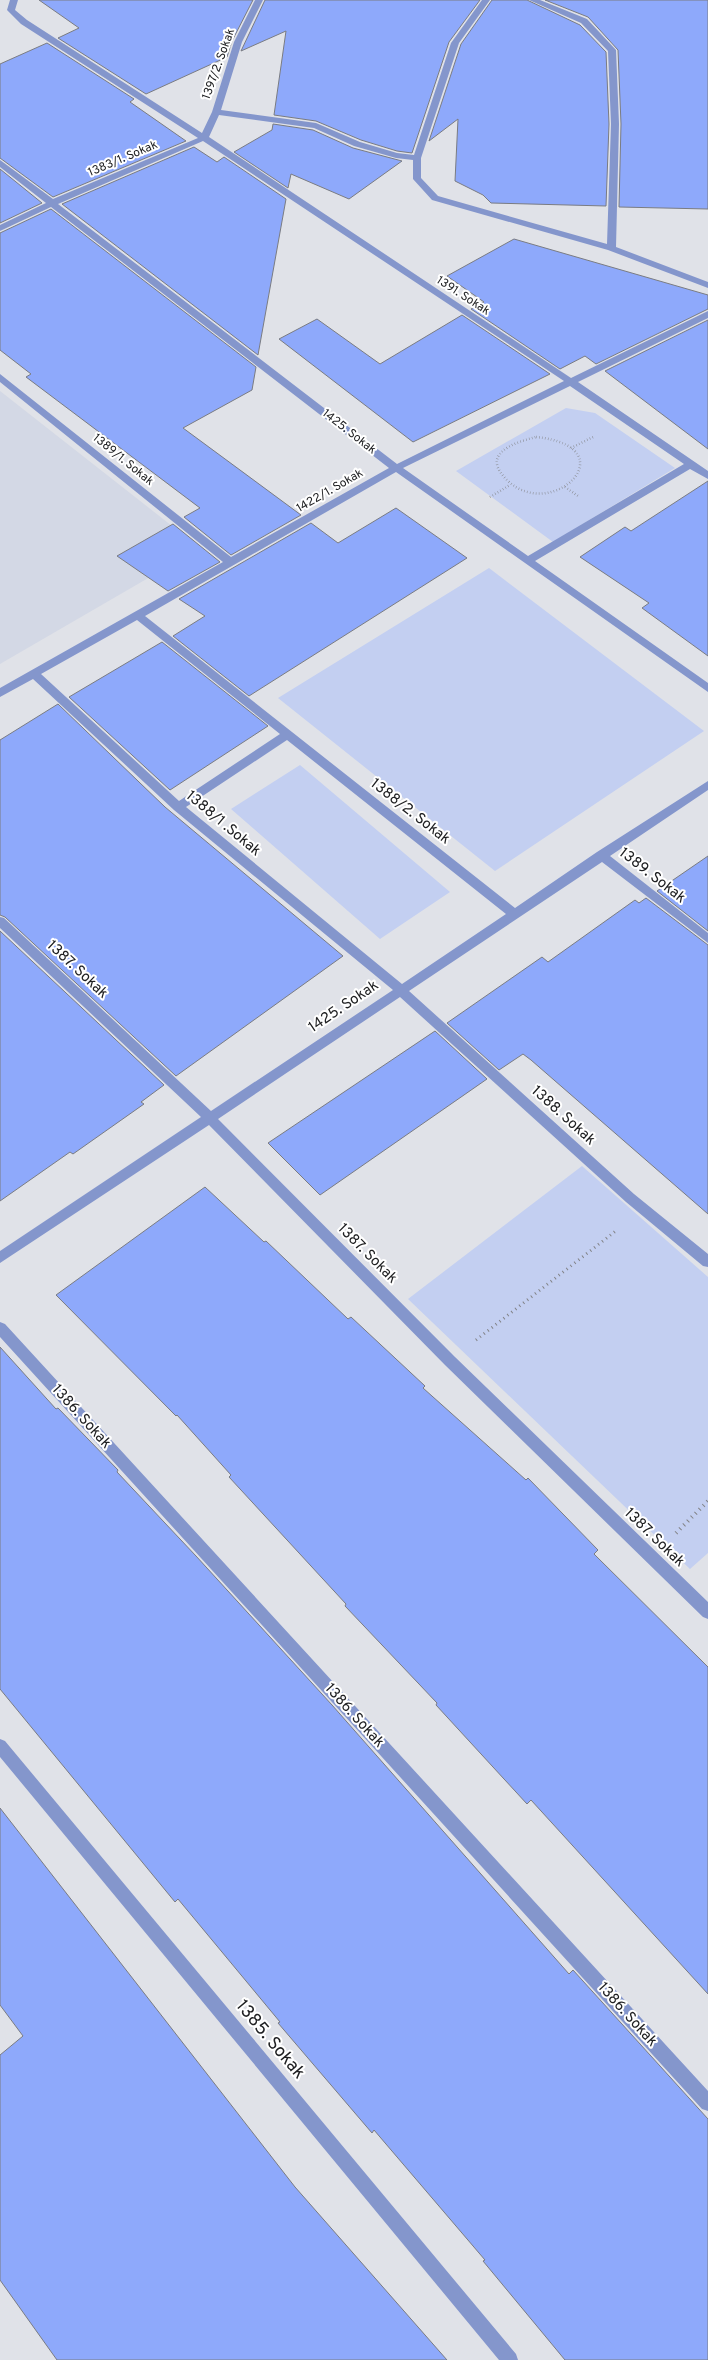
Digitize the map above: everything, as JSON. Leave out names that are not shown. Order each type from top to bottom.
[{"type":"street","name":"1391. Sokak","points":[[14,0],[11,10],[24,22],[204,138],[571,382],[708,476]]},
{"type":"street","name":"1397/2. Sokak","points":[[204,138],[216,112],[238,42],[259,0]]},
{"type":"street","points":[[486,0],[454,43],[417,158],[417,179],[435,198],[611,248],[708,285]]},
{"type":"street","points":[[533,0],[584,20],[612,50],[615,124],[611,248]]},
{"type":"street","points":[[216,112],[316,126],[357,144],[396,155],[417,158]]},
{"type":"street","name":"1383/1. Sokak","points":[[0,228],[52,203],[204,138]]},
{"type":"street","name":"1425. Sokak","points":[[0,163],[396,468],[708,688]]},
{"type":"street","name":"1422/1. Sokak","points":[[0,693],[396,468],[708,314]]},
{"type":"street","name":"1389/1. Sokak","points":[[0,376],[230,562]]},
{"type":"street","points":[[527,561],[691,464]]},
{"type":"street","name":"1388/2. Sokak","points":[[137,616],[513,913]]},
{"type":"street","name":"1388/1 .Sokak","points":[[34,674],[178,807],[400,989]]},
{"type":"street","points":[[178,807],[288,735]]},
{"type":"street","name":"1425. Sokak","points":[[0,1258],[513,913],[708,785]]},
{"type":"street","name":"1389. Sokak","points":[[601,855],[708,938]]},
{"type":"street","name":"1387. Sokak","points":[[0,920],[208,1117],[450,1361],[650,1558],[708,1612]]},
{"type":"street","name":"1388. Sokak","points":[[400,989],[643,1209],[708,1262]]},
{"type":"street","name":"1386. Sokak","points":[[0,1328],[708,2103]]},
{"type":"street","name":"1385. Sokak","points":[[0,1746],[510,2360]]},
{"type":"path","points":[[536,437],[550,438],[567,444],[579,458],[581,464],[579,476],[571,484],[558,490],[541,492],[524,490],[510,485],[499,474],[495,465],[497,455],[508,444],[521,439],[536,437]]},
{"type":"path","points":[[450,1361],[643,1209]]},
{"type":"path","points":[[650,1558],[708,1501]]},
{"type":"shaded area","points":[[0,391],[200,548],[0,664]]},
{"type":"shaded area","points":[[566,408],[595,413],[675,468],[553,542],[456,471]]},
{"type":"shaded area","points":[[489,568],[704,731],[495,871],[278,698]]},
{"type":"shaded area","points":[[300,765],[450,892],[380,939],[231,809]]},
{"type":"shaded area","points":[[582,1166],[708,1277],[708,1553],[690,1569],[408,1299]]},
{"type":"building","points":[[39,0],[253,0],[232,41],[227,57],[146,94],[58,38],[79,28]]},
{"type":"building","points":[[265,0],[480,0],[449,42],[412,153],[397,151],[361,140],[316,121],[274,115],[286,31],[241,51]]},
{"type":"building","points":[[492,0],[527,0],[580,25],[606,52],[609,124],[606,206],[491,203],[483,195],[455,181],[458,119],[429,141],[461,44]]},
{"type":"building","points":[[545,0],[708,0],[708,209],[619,207],[621,124],[618,50],[588,17]]},
{"type":"building","points":[[47,43],[134,99],[130,102],[186,141],[53,197],[0,158],[0,64]]},
{"type":"building","points":[[273,124],[313,130],[353,148],[402,161],[349,199],[291,174],[288,188],[234,152],[272,130]]},
{"type":"building","points":[[194,147],[217,162],[224,157],[286,199],[258,355],[62,204]]},
{"type":"building","points":[[0,169],[42,203],[0,223]]},
{"type":"building","points":[[51,209],[256,367],[252,390],[183,428],[301,515],[231,555],[184,517],[200,508],[26,377],[31,374],[0,350],[0,233]]},
{"type":"building","points":[[514,239],[708,295],[708,309],[596,364],[585,356],[560,369],[471,309],[484,302],[447,276]]},
{"type":"building","points":[[462,315],[550,374],[413,442],[279,339],[317,319],[380,364]]},
{"type":"building","points":[[708,320],[708,449],[605,371]]},
{"type":"building","points":[[708,481],[708,656],[642,608],[649,603],[580,557],[625,527],[631,531]]},
{"type":"building","points":[[396,508],[467,558],[249,696],[173,636],[205,616],[179,599],[311,523],[338,543]]},
{"type":"building","points":[[173,524],[220,562],[168,591],[117,556]]},
{"type":"building","points":[[162,642],[268,726],[170,790],[69,697]]},
{"type":"building","points":[[58,704],[165,807],[343,956],[176,1076],[5,917],[0,915],[0,740]]},
{"type":"building","points":[[708,856],[708,931],[657,891]]},
{"type":"building","points":[[646,898],[708,945],[708,1214],[523,1054],[499,1070],[447,1023],[542,957],[548,962],[635,900],[639,903]]},
{"type":"building","points":[[0,931],[164,1085],[141,1102],[144,1104],[73,1154],[70,1152],[0,1201]]},
{"type":"building","points":[[435,1031],[487,1079],[320,1195],[268,1143]]},
{"type":"building","points":[[205,1187],[264,1242],[266,1241],[348,1319],[351,1317],[425,1386],[423,1388],[526,1480],[528,1478],[598,1550],[594,1554],[708,1667],[708,1994],[531,1800],[527,1804],[436,1705],[437,1703],[345,1606],[346,1604],[229,1477],[231,1475],[177,1415],[56,1295]]},
{"type":"building","points":[[0,1347],[56,1409],[58,1408],[118,1470],[117,1472],[332,1705],[569,1974],[573,1970],[708,2119],[708,2360],[565,2360],[483,2261],[485,2260],[374,2130],[372,2133],[278,2023],[280,2022],[178,1899],[175,1902],[0,1689]]},
{"type":"building","points":[[0,1808],[295,2187],[447,2360],[57,2360],[0,2280],[0,2055],[23,2036],[0,2005]]}]
